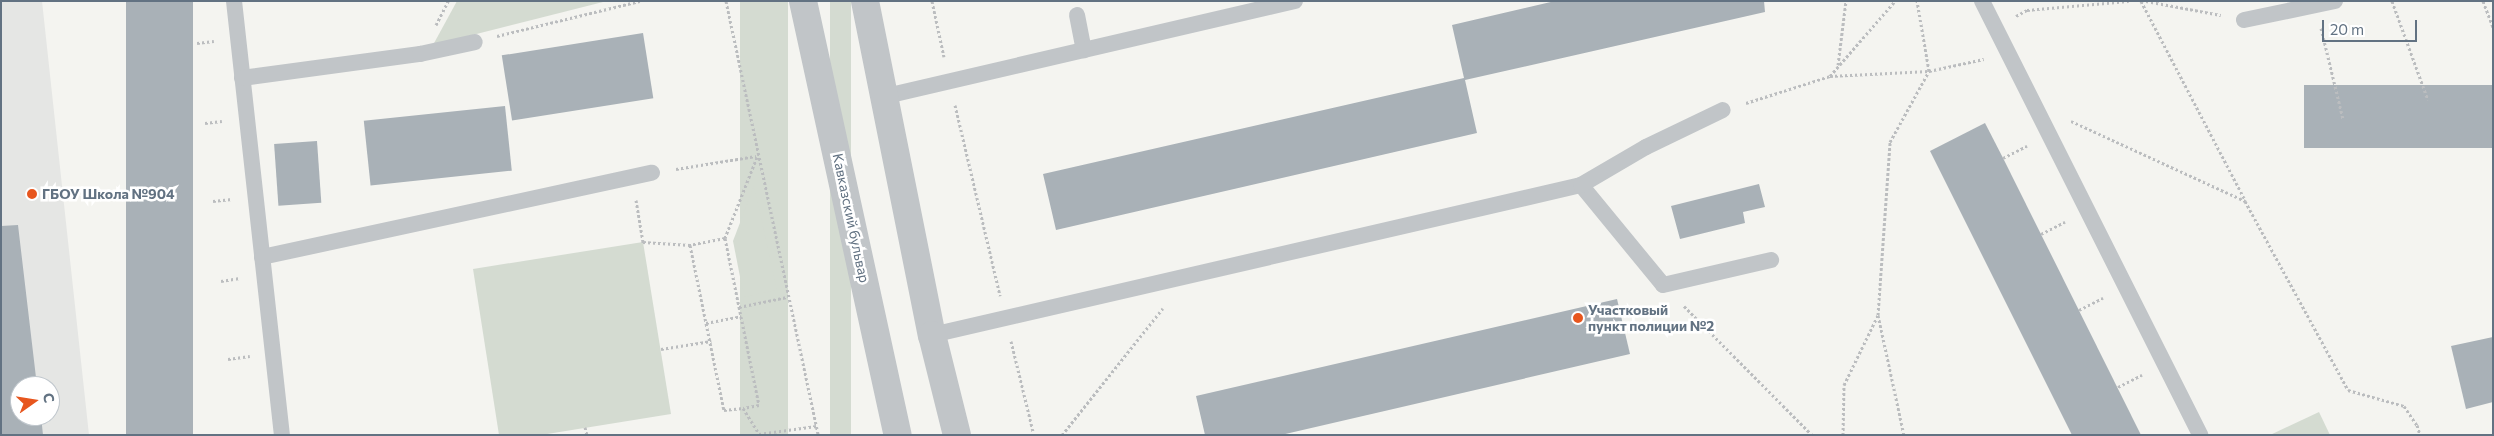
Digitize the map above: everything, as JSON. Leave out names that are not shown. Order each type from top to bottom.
[{"type":"street","name":"Кавказский бульвар","points":[[803,1],[894,434]]},
{"type":"street","points":[[866,1],[882,97],[932,335],[957,435]]},
{"type":"lane","points":[[234,1],[282,435]]},
{"type":"lane","points":[[882,97],[1295,1]]},
{"type":"lane","points":[[1982,1],[2200,435]]},
{"type":"lane","points":[[2244,20],[2335,1]]},
{"type":"lane","points":[[1077,14],[1084,50]]},
{"type":"lane","points":[[242,78],[420,54],[475,42]]},
{"type":"lane","points":[[932,335],[1581,186],[1646,147],[1723,110]]},
{"type":"lane","points":[[262,257],[652,173]]},
{"type":"lane","points":[[1581,186],[1663,285],[1771,260]]},
{"type":"path","points":[[475,42],[640,1]]},
{"type":"path","points":[[726,1],[757,156],[818,435]]},
{"type":"path","points":[[932,1],[1034,435]]},
{"type":"path","points":[[1838,66],[1846,1]]},
{"type":"path","points":[[1830,76],[1895,1]]},
{"type":"path","points":[[1904,435],[1878,315],[1890,142],[1928,71],[1917,1]]},
{"type":"path","points":[[1994,27],[2028,10],[2129,1]]},
{"type":"path","points":[[2141,1],[2245,201],[2348,390],[2404,406],[2418,426],[2420,435]]},
{"type":"path","points":[[2146,1],[2244,20]]},
{"type":"path","points":[[2392,1],[2428,100]]},
{"type":"path","points":[[2482,1],[2493,27]]},
{"type":"path","points":[[2316,5],[2342,119]]},
{"type":"path","points":[[1723,110],[1830,76],[1928,71],[1987,58],[2005,50]]},
{"type":"path","points":[[2032,103],[2245,201]]},
{"type":"path","points":[[652,173],[757,156]]},
{"type":"path","points":[[690,245],[724,410],[759,405],[725,238],[757,156]]},
{"type":"path","points":[[634,193],[643,242],[690,245],[725,238]]},
{"type":"path","points":[[1062,435],[1173,295],[1170,280]]},
{"type":"path","points":[[1663,285],[1812,435]]},
{"type":"path","points":[[740,308],[787,297]]},
{"type":"path","points":[[1843,435],[1844,385],[1878,315]]},
{"type":"path","points":[[706,323],[741,316]]},
{"type":"path","points":[[661,349],[711,341]]},
{"type":"path","points":[[743,408],[760,434],[816,426]]},
{"type":"path","points":[[586,428],[587,435]]},
{"type":"shaded area","name":"ГБОУ Школа №904","points":[[1,1],[42,1],[89,435],[1,435]]},
{"type":"shaded area","points":[[457,1],[607,1],[433,45]]},
{"type":"shaded area","points":[[740,1],[788,1],[788,435],[740,435]]},
{"type":"shaded area","points":[[830,1],[851,1],[851,435],[830,435]]},
{"type":"shaded area","points":[[754,186],[777,290],[744,297],[733,241]]},
{"type":"shaded area","points":[[643,242],[671,414],[541,435],[499,435],[473,269]]},
{"type":"shaded area","points":[[2319,412],[2330,435],[2270,435]]},
{"type":"building","points":[[126,1],[193,1],[193,435],[126,435]]},
{"type":"building","points":[[1555,1],[1764,1],[1765,12],[1465,80],[1477,133],[1056,230],[1043,174],[1464,78],[1452,25]]},
{"type":"building","points":[[643,33],[653,98],[512,121],[502,55]]},
{"type":"building","points":[[2304,85],[2493,85],[2493,148],[2304,148]]},
{"type":"building","points":[[505,106],[512,171],[371,185],[364,121]]},
{"type":"building","points":[[1985,123],[2141,435],[2072,435],[1930,151]]},
{"type":"building","points":[[317,141],[321,203],[278,206],[274,144]]},
{"type":"building","points":[[1759,184],[1765,207],[1743,212],[1745,223],[1680,239],[1671,206]]},
{"type":"building","points":[[18,225],[36,376],[10,376],[10,426],[42,426],[43,435],[1,435],[1,226]]},
{"type":"building","points":[[1617,299],[1630,354],[1281,435],[1205,435],[1196,396]]},
{"type":"building","points":[[2493,337],[2493,402],[2466,409],[2451,346]]},
{"type":"place","name":"ГБОУ Школа №904","points":[[32,194]]},
{"type":"place","name":"Участковый пункт полиции №2","points":[[1578,318]]}]
